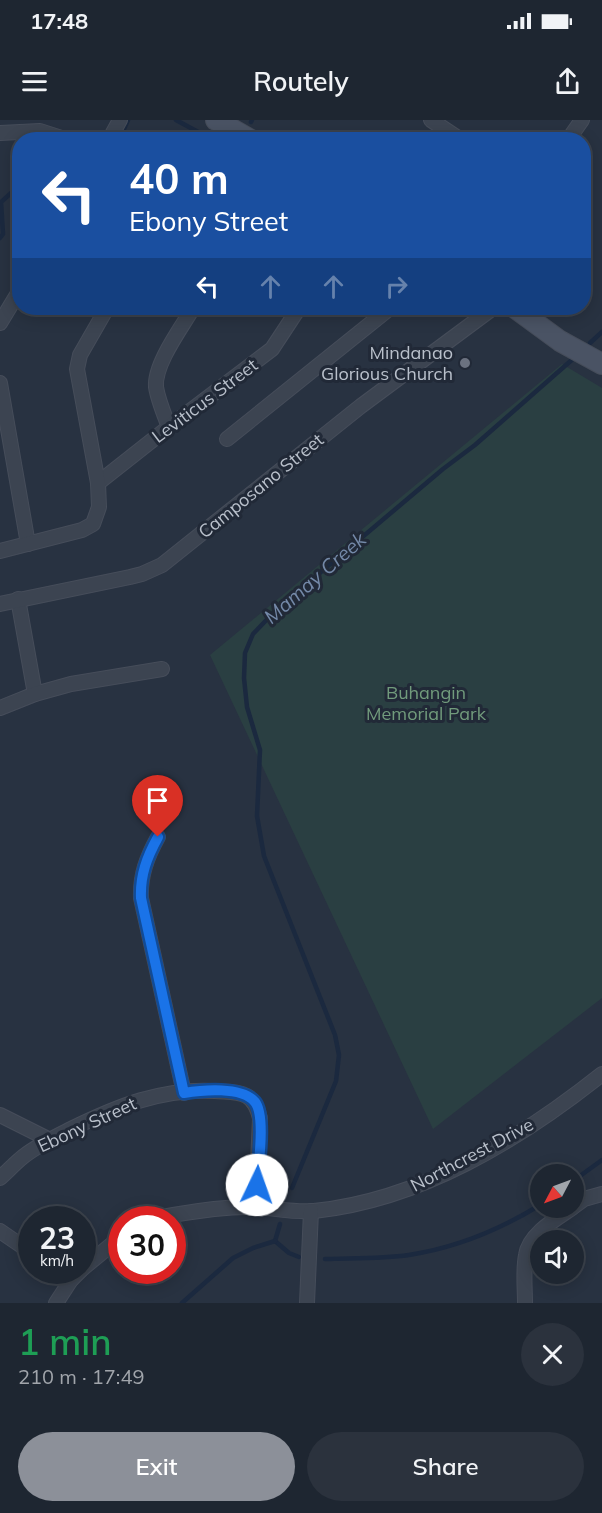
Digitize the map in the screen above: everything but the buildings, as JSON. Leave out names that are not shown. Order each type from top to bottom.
[{"type":"main road","points":[[216,120],[237,132]]},
{"type":"main road","points":[[525,315],[560,341],[602,364]]},
{"type":"street","points":[[431,120],[449,132]]},
{"type":"street","points":[[27,132],[43,132]]},
{"type":"street","points":[[0,323],[12,304]]},
{"type":"street","points":[[0,551],[82,530],[93,524],[99,507],[98,483],[77,369],[80,355],[104,315]]},
{"type":"street","points":[[169,427],[158,396],[157,375],[166,353],[189,315]]},
{"type":"street","name":"Leviticus Street","points":[[98,483],[272,349],[294,315]]},
{"type":"street","points":[[227,439],[381,315]]},
{"type":"street","name":"Camposano Street","points":[[0,604],[142,574],[162,565],[361,406],[484,315]]},
{"type":"street","points":[[0,383],[27,544]]},
{"type":"street","points":[[18,599],[35,694]]},
{"type":"street","points":[[0,708],[35,694],[71,684],[162,669]]},
{"type":"street","points":[[158,837],[143,867],[140,882],[141,898],[184,1093]]},
{"type":"street","name":"Northcrest Drive","points":[[186,1213],[256,1207],[311,1211],[354,1206],[397,1194],[441,1175],[514,1137],[602,1074]]},
{"type":"street","name":"Ebony Street","points":[[0,1178],[25,1156],[50,1140],[113,1108],[143,1098],[202,1090],[237,1092],[248,1096],[256,1104],[260,1118],[256,1207]]},
{"type":"street","points":[[0,1115],[50,1140]]},
{"type":"street","points":[[584,1199],[602,1194]]},
{"type":"street","points":[[307,1303],[311,1211]]},
{"type":"street","points":[[525,1303],[526,1253],[533,1239],[559,1218]]},
{"type":"street","points":[[0,1231],[18,1243]]},
{"type":"street","points":[[96,1258],[108,1248]]},
{"type":"street","points":[[56,1303],[70,1284]]},
{"type":"green space","name":"Buhangin Memorial Park","points":[[562,364],[602,388],[602,998],[433,1129],[210,655]]},
{"type":"waterway","points":[[123,132],[128,120]]},
{"type":"waterway","points":[[176,120],[198,132]]},
{"type":"waterway","points":[[0,238],[3,234],[1,202],[12,192]]},
{"type":"waterway","name":"Mamay Creek","points":[[590,343],[602,332]]},
{"type":"waterway","name":"Mamay Creek","points":[[292,1188],[336,1081],[339,1055],[335,1035],[264,856],[257,816],[260,750],[247,707],[244,678],[245,653],[253,634],[277,609],[443,469],[475,445],[574,358]]},
{"type":"waterway","points":[[584,1173],[602,1160]]},
{"type":"waterway","points":[[325,1259],[378,1258],[443,1248],[494,1230],[530,1211]]},
{"type":"waterway","name":"Mamay Creek","points":[[275,1241],[280,1224]]},
{"type":"waterway","points":[[275,1241],[289,1253],[299,1257]]},
{"type":"waterway","points":[[182,1303],[233,1258],[275,1241]]},
{"type":"place","name":"Mindanao Glorious Church","points":[[465,363]]},
{"type":"route","points":[[158,837],[143,867],[140,882],[141,898],[184,1093],[202,1090],[237,1092],[248,1096],[256,1104],[260,1118],[257,1185]]}]
